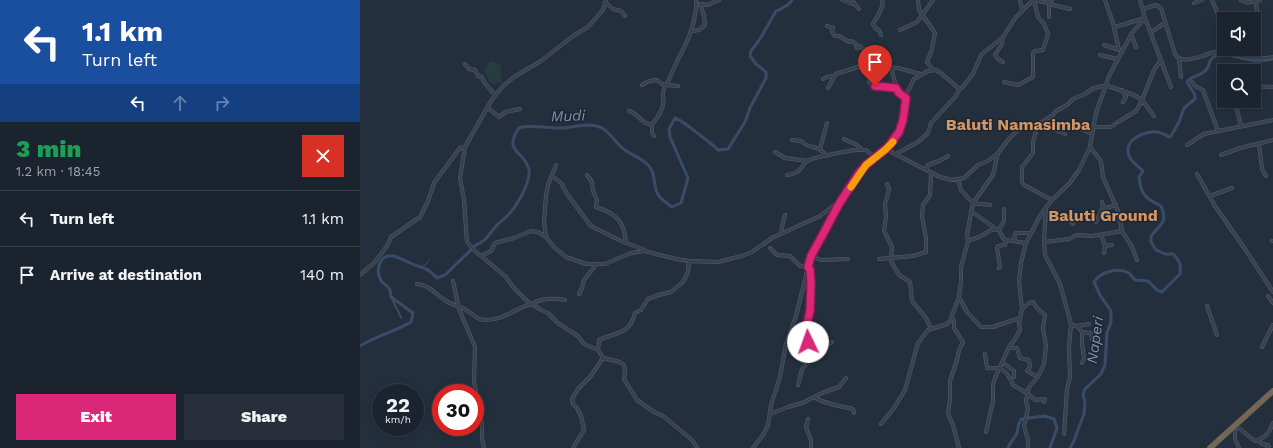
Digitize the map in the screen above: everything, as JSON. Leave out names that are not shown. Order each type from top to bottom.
[{"type":"highway","points":[[1210,448],[1273,391]]},
{"type":"street","points":[[698,2],[708,5],[719,0]]},
{"type":"street","points":[[842,0],[855,5]]},
{"type":"street","points":[[853,0],[859,9]]},
{"type":"street","points":[[881,35],[874,24],[882,7],[882,0]]},
{"type":"street","points":[[918,0],[919,10],[935,33],[932,49],[927,62],[933,70],[941,73],[958,88],[960,88]]},
{"type":"street","points":[[900,30],[916,23],[933,0]]},
{"type":"street","points":[[1020,0],[1022,10]]},
{"type":"street","points":[[1004,82],[1018,85],[1033,77],[1033,53],[1035,51],[1043,50],[1045,46],[1048,34],[1044,24],[1038,17],[1033,0]]},
{"type":"street","points":[[896,154],[918,142],[928,133],[931,123],[956,96],[960,88],[973,74],[981,55],[1003,37],[1013,21],[1033,0],[1050,2],[1070,9]]},
{"type":"street","points":[[1105,0],[1121,50]]},
{"type":"street","points":[[1140,0],[1145,18],[1171,87]]},
{"type":"street","points":[[1194,3],[1202,0]]},
{"type":"street","points":[[1212,0],[1217,12]]},
{"type":"street","points":[[1241,0],[1247,3],[1260,0]]},
{"type":"street","points":[[606,1],[611,8],[621,11],[625,16]]},
{"type":"street","points":[[606,1],[603,10],[588,27],[572,36],[541,61],[514,77],[502,86],[495,95],[466,147],[460,178],[464,200],[466,240],[475,251],[505,276],[513,287],[531,304],[548,313],[559,324],[578,336],[584,344],[598,350],[603,358],[620,362],[624,365],[624,379],[637,400],[654,412],[663,416],[692,440],[697,448]]},
{"type":"street","points":[[1256,1],[1257,12]]},
{"type":"street","points":[[654,136],[652,132],[652,124],[661,112],[664,103],[662,93],[692,30],[698,2]]},
{"type":"street","points":[[692,30],[699,30],[705,26],[704,16],[698,2]]},
{"type":"street","points":[[1049,17],[1050,2]]},
{"type":"street","points":[[1143,9],[1153,5],[1159,6],[1162,11],[1179,59],[1181,77]]},
{"type":"street","points":[[1114,27],[1145,18]]},
{"type":"street","points":[[986,432],[993,401],[994,383],[1002,362],[1020,330],[1022,309],[1019,281],[1021,263],[1026,243],[1036,221],[1046,207],[1072,180],[1079,170],[1090,147],[1100,98],[1121,50],[1131,34],[1145,18]]},
{"type":"street","points":[[1151,32],[1165,23]]},
{"type":"street","points":[[827,26],[833,28],[832,32],[835,36],[839,36],[849,42],[855,43],[857,48],[860,46],[876,61],[876,67]]},
{"type":"street","points":[[1131,34],[1136,47]]},
{"type":"street","points":[[1003,37],[1002,44],[995,55],[1003,62]]},
{"type":"street","points":[[1104,45],[1121,50]]},
{"type":"street","points":[[1179,59],[1193,59],[1218,52],[1250,57],[1273,57]]},
{"type":"street","points":[[1100,55],[1117,59]]},
{"type":"street","points":[[1093,127],[1111,127],[1136,111],[1142,101],[1154,70],[1161,60]]},
{"type":"street","points":[[465,64],[468,69],[474,70],[478,76],[482,77],[484,82],[495,95]]},
{"type":"street","points":[[823,79],[864,65],[898,68],[920,74]]},
{"type":"street","points":[[891,68],[896,88],[899,93],[906,98]]},
{"type":"street","points":[[814,356],[806,335],[810,303],[808,267],[811,256],[839,204],[863,168],[888,147],[902,125],[906,98],[912,81],[920,74],[933,70]]},
{"type":"street","points":[[828,88],[834,76]]},
{"type":"street","points":[[642,85],[649,81],[654,82],[658,80],[666,85],[678,86]]},
{"type":"street","points":[[869,82],[877,87],[896,88]]},
{"type":"street","points":[[1192,82],[1195,86],[1202,87],[1218,131]]},
{"type":"street","points":[[888,147],[891,152],[926,168],[940,177],[958,179],[968,176],[978,165],[988,161],[998,153],[1018,130],[1027,126],[1038,124],[1067,105],[1073,99],[1095,88],[1106,86],[1121,89],[1134,95],[1142,101],[1154,116]]},
{"type":"street","points":[[1261,87],[1273,88]]},
{"type":"street","points":[[1121,89],[1125,96],[1123,102]]},
{"type":"street","points":[[488,108],[499,117],[506,112],[520,109]]},
{"type":"street","points":[[1237,108],[1241,126]]},
{"type":"street","points":[[629,110],[635,113],[643,123],[652,124]]},
{"type":"street","points":[[1186,145],[1203,135],[1273,120]]},
{"type":"street","points":[[820,149],[827,123]]},
{"type":"street","points":[[1038,124],[1065,134]]},
{"type":"street","points":[[1038,124],[1033,142],[1033,154],[1022,167],[1022,182],[1024,185],[1052,200]]},
{"type":"street","points":[[1078,126],[1092,134]]},
{"type":"street","points":[[844,139],[857,145],[862,150]]},
{"type":"street","points":[[792,140],[801,141],[806,145],[820,149],[826,156]]},
{"type":"street","points":[[1221,155],[1273,140]]},
{"type":"street","points":[[1259,144],[1262,169],[1266,176]]},
{"type":"street","points":[[360,275],[375,262],[387,246],[391,237],[420,217],[434,184],[460,148],[466,147]]},
{"type":"street","points":[[1090,147],[1100,160],[1103,178],[1116,205],[1122,231],[1132,247],[1137,260]]},
{"type":"street","points":[[775,152],[785,158],[808,161],[826,156],[862,150],[869,152],[875,158]]},
{"type":"street","points":[[881,424],[894,408],[905,390],[918,343],[928,330],[947,324],[952,317],[959,297],[961,267],[968,241],[967,234],[973,203],[993,174],[998,153]]},
{"type":"street","points":[[926,168],[928,165],[948,156]]},
{"type":"street","points":[[787,175],[798,172],[808,161]]},
{"type":"street","points":[[546,237],[544,221],[546,196],[548,185],[556,165]]},
{"type":"street","points":[[879,258],[913,256],[926,252],[926,238],[922,216],[923,204],[930,195],[931,172]]},
{"type":"street","points":[[587,174],[592,182],[593,191],[597,200],[596,207],[607,210],[620,220],[624,229],[626,243]]},
{"type":"street","points":[[1197,174],[1215,206],[1273,292]]},
{"type":"street","points":[[552,176],[561,183],[567,194],[589,224],[626,243],[676,259],[689,261],[718,262],[742,256],[758,249],[772,238],[820,216],[833,206],[839,204]]},
{"type":"street","points":[[958,179],[962,191],[973,203],[990,204]]},
{"type":"street","points":[[887,184],[889,189],[885,204],[886,217],[884,230],[892,247],[891,262],[899,275],[910,282],[912,301],[926,318],[931,329]]},
{"type":"street","points":[[1210,196],[1232,188]]},
{"type":"street","points":[[1096,222],[1103,207],[1102,202]]},
{"type":"street","points":[[1103,207],[1106,208],[1116,205]]},
{"type":"street","points":[[1046,207],[1044,234],[1045,255],[1060,284],[1071,325],[1069,348],[1070,377],[1067,389],[1064,434]]},
{"type":"street","points":[[968,241],[982,236],[989,231],[998,230],[1004,221],[1004,209]]},
{"type":"street","points":[[971,211],[983,221],[998,230],[1006,240],[1026,243]]},
{"type":"street","points":[[781,234],[785,215]]},
{"type":"street","points":[[1046,218],[1070,220],[1073,224]]},
{"type":"street","points":[[481,256],[491,251],[495,243],[511,239],[531,231],[538,232],[546,237],[554,247],[566,257],[586,264],[605,264],[631,253],[648,251]]},
{"type":"street","points":[[1044,242],[1069,239],[1078,235],[1092,236],[1122,231]]},
{"type":"street","points":[[1014,241],[1016,233],[1031,233]]},
{"type":"street","points":[[1044,234],[1050,241]]},
{"type":"street","points":[[1101,235],[1106,246],[1104,253]]},
{"type":"street","points":[[999,268],[997,246],[1005,245],[1006,240]]},
{"type":"street","points":[[1106,246],[1112,245]]},
{"type":"street","points":[[770,248],[777,255],[790,256],[800,266],[808,267]]},
{"type":"street","points":[[811,256],[822,260],[848,259]]},
{"type":"street","points":[[598,350],[599,340],[624,332],[633,320],[635,313],[641,310],[648,299],[671,292],[682,282],[688,272],[689,261]]},
{"type":"street","points":[[579,294],[584,280],[596,265]]},
{"type":"street","points":[[753,448],[766,430],[771,405],[780,377],[786,344],[796,316],[808,273]]},
{"type":"street","points":[[453,281],[458,306],[475,347],[474,382],[482,424],[484,448]]},
{"type":"street","points":[[417,284],[423,285],[448,302],[467,310],[482,320],[500,318],[537,300],[566,300]]},
{"type":"street","points":[[1268,296],[1273,304]]},
{"type":"street","points":[[959,297],[967,312],[981,327],[994,327],[1020,318]]},
{"type":"street","points":[[1022,309],[1029,303],[1033,302],[1045,315],[1043,328],[1046,346],[1044,364],[1038,377],[1029,387],[1026,401],[1028,409],[1024,422],[1028,448]]},
{"type":"street","points":[[1207,306],[1217,335]]},
{"type":"street","points":[[952,317],[954,320],[954,328],[963,342],[959,350],[950,381],[948,414],[953,425],[959,448]]},
{"type":"street","points":[[1071,325],[1077,326],[1089,324]]},
{"type":"street","points":[[1262,347],[1273,325]]},
{"type":"street","points":[[1077,326],[1082,332],[1084,359],[1082,363]]},
{"type":"street","points":[[1082,332],[1091,333],[1092,340],[1098,341],[1098,344]]},
{"type":"street","points":[[798,385],[802,369],[821,348],[832,342]]},
{"type":"street","points":[[1009,348],[1017,348],[1020,358],[1029,360],[1030,367],[1027,371],[1038,377]]},
{"type":"street","points":[[986,354],[988,368],[1000,368],[1013,383],[1013,385],[1025,392],[1028,392],[1035,400],[1045,399],[1044,402]]},
{"type":"street","points":[[573,448],[584,430],[580,412],[573,404],[572,399],[578,389],[590,377],[603,358]]},
{"type":"street","points":[[1002,362],[1014,370],[1014,377]]},
{"type":"street","points":[[770,414],[786,407],[802,403],[839,387],[846,378]]},
{"type":"street","points":[[814,397],[822,402],[853,409],[854,413]]},
{"type":"street","points":[[808,419],[806,427],[811,440],[811,448]]},
{"type":"street","points":[[1235,425],[1255,441],[1262,439],[1267,435],[1273,423]]},
{"type":"street","points":[[1235,425],[1235,439],[1239,448]]},
{"type":"street","points":[[1258,440],[1262,444],[1268,445],[1269,447],[1267,448]]},
{"type":"green space","points":[[492,61],[502,67],[500,69],[503,85],[500,82],[494,84],[488,82],[489,80],[484,71],[487,64]]},
{"type":"waterway","name":"Mudi","points":[[360,346],[372,339],[398,329],[411,322],[413,313],[391,297],[390,290],[380,279],[378,268],[383,259],[394,256],[427,270],[437,278],[445,275],[476,245],[486,239],[495,227],[515,207],[525,188],[529,175],[527,163],[514,147],[514,136],[519,128],[529,126],[562,128],[582,125],[592,125],[602,128],[621,147],[643,160],[649,166],[653,172],[656,189],[661,199],[672,207],[681,203],[688,178],[670,137],[669,129],[675,118],[718,150],[728,149],[745,122],[750,108],[766,78],[766,72],[756,64],[750,56],[751,51],[760,39],[776,11],[787,5],[792,0]]},
{"type":"waterway","name":"Naperi","points":[[1070,448],[1084,414],[1085,402],[1083,395],[1085,389],[1101,374],[1105,365],[1107,333],[1111,322],[1111,311],[1100,295],[1094,282],[1105,273],[1120,270],[1129,273],[1135,280],[1148,281],[1157,290],[1162,292],[1180,274],[1180,263],[1177,258],[1173,254],[1165,254],[1156,250],[1151,242],[1151,236],[1164,219],[1163,211],[1161,206],[1151,201],[1141,188],[1139,177],[1143,171],[1130,158],[1128,152],[1130,143],[1137,137],[1151,132],[1160,133],[1169,137],[1171,136],[1179,122],[1184,108],[1195,99],[1195,95],[1187,82],[1191,78],[1207,70],[1212,58],[1227,55],[1257,61],[1273,59]]},
{"type":"waterway","name":"Mudi","points":[[421,267],[429,260]]},
{"type":"waterway","points":[[391,297],[401,318]]},
{"type":"waterway","name":"Naperi","points":[[1008,448],[1017,433],[1021,419],[1044,416],[1054,419],[1057,428],[1050,448]]},
{"type":"slow traffic","points":[[851,187],[863,168],[893,142]]},
{"type":"district","name":"Baluti Namasimba","points":[[1018,124]]},
{"type":"district","name":"Baluti Ground","points":[[1103,215]]},
{"type":"route","points":[[808,342],[806,328],[810,311],[811,283],[810,268],[808,267],[811,256],[839,204],[863,168],[888,147],[899,132],[902,125],[906,98],[899,93],[896,88],[875,86]]}]
